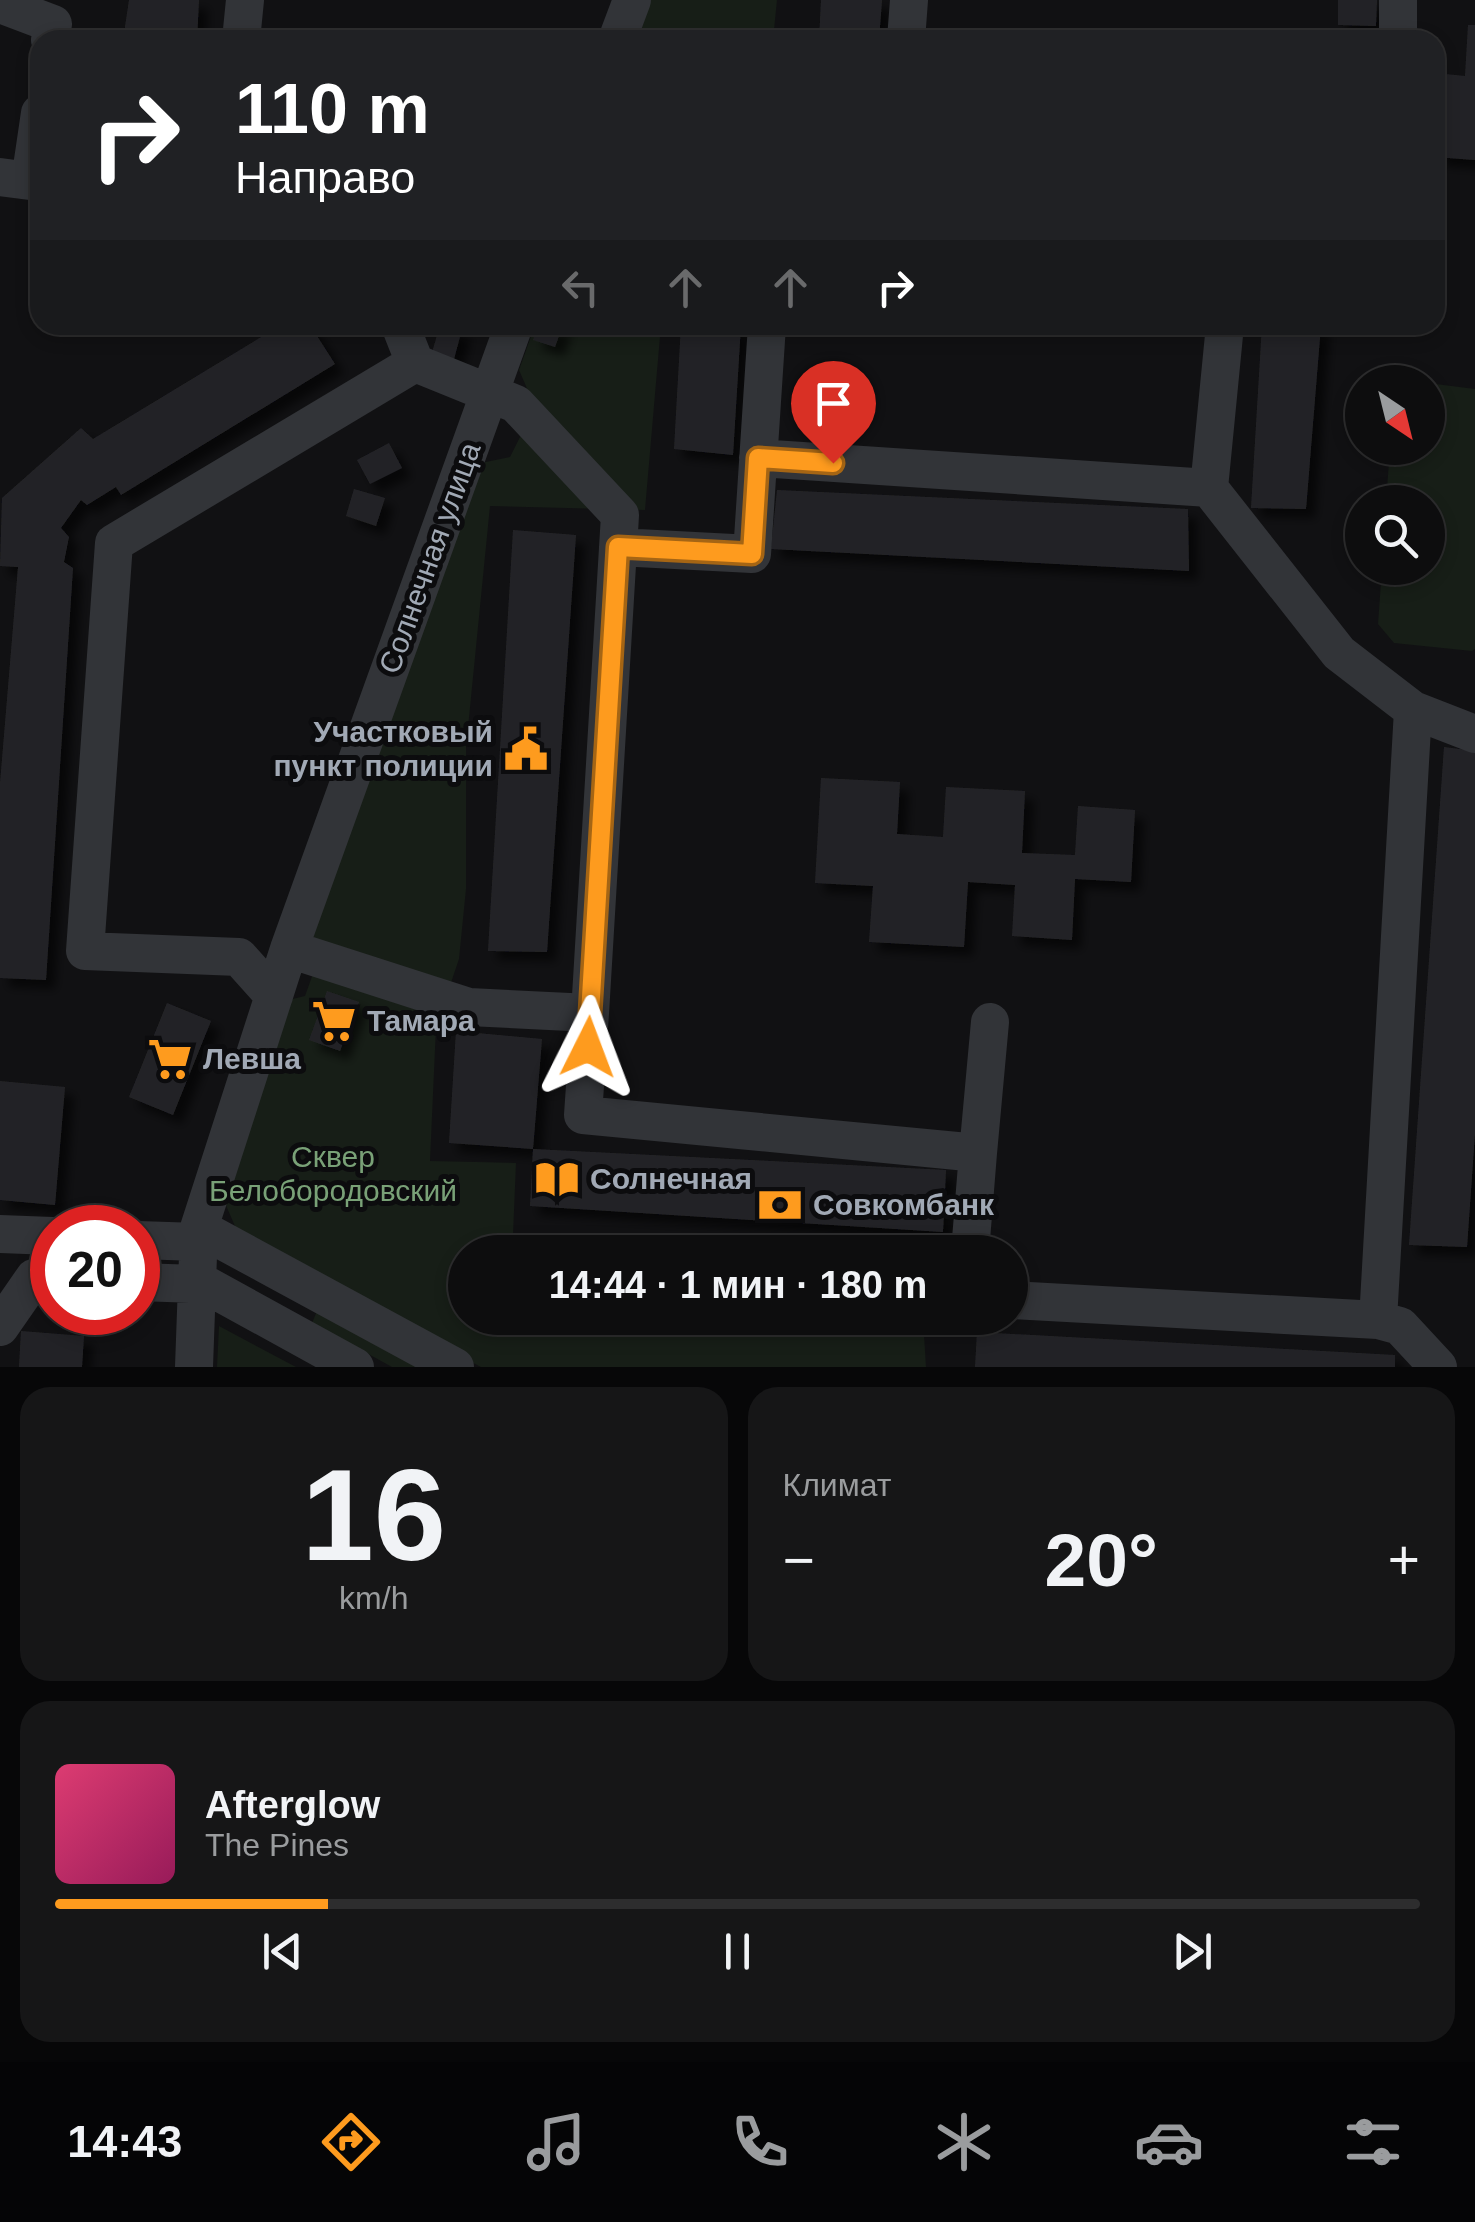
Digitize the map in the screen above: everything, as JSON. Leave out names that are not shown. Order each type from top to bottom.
[{"type":"street","points":[[242,30],[245,0]]},
{"type":"street","points":[[622,30],[632,0]]},
{"type":"street","points":[[906,30],[908,0]]},
{"type":"street","points":[[1398,0],[1398,30]]},
{"type":"street","points":[[0,4],[53,24],[52,30]]},
{"type":"street","points":[[0,177],[30,180]]},
{"type":"street","points":[[404,335],[416,363],[516,404],[620,516],[583,1115],[978,1153]]},
{"type":"street","name":"Солнечная улица","points":[[194,1367],[198,1235],[289,949],[510,335]]},
{"type":"street","points":[[618,547],[752,554],[767,335]]},
{"type":"street","points":[[1224,335],[1210,488],[1339,653],[1413,710],[1475,734]]},
{"type":"street","points":[[274,996],[238,957],[86,951],[114,542],[416,363]]},
{"type":"street","points":[[758,458],[1210,488]]},
{"type":"street","points":[[1398,1367],[1389,1324],[1413,710]]},
{"type":"street","points":[[289,949],[469,1006],[590,1014]]},
{"type":"street","points":[[971,1235],[990,1022]]},
{"type":"street","points":[[0,1234],[30,1235]]},
{"type":"street","points":[[160,1238],[198,1235],[456,1367]]},
{"type":"street","points":[[160,1282],[197,1282],[355,1367]]},
{"type":"street","points":[[0,1327],[30,1284]]},
{"type":"street","points":[[1028,1301],[1389,1324],[1438,1367]]},
{"type":"green space","points":[[651,0],[777,0],[774,30],[640,30]]},
{"type":"green space","name":"Сквер Белобородовский","points":[[531,335],[660,335],[645,510],[490,506],[466,748],[466,889],[459,959],[436,1027],[430,1161],[516,1163],[513,1235],[448,1235],[448,1335],[924,1335],[926,1367],[481,1367],[352,1300],[238,1233],[221,1194],[284,1001],[305,996],[315,968],[300,945],[481,463],[510,457],[535,407],[519,370]]},
{"type":"green space","points":[[1445,385],[1475,389],[1472,651],[1394,643],[1378,624],[1381,585],[1445,585],[1445,485],[1387,485],[1389,465],[1445,465]]},
{"type":"green space","points":[[317,1311],[417,1367],[392,1367],[312,1323]]},
{"type":"green space","points":[[219,1326],[296,1367],[217,1367]]},
{"type":"building","points":[[129,0],[199,0],[198,30],[124,30]]},
{"type":"building","points":[[821,0],[882,0],[880,30],[820,30]]},
{"type":"building","points":[[1338,0],[1377,0],[1376,26],[1338,25]]},
{"type":"building","points":[[1468,25],[1475,25],[1475,160],[1445,158],[1445,74],[1465,76]]},
{"type":"building","points":[[265,335],[316,335],[335,364],[121,495],[116,487],[87,505],[81,500],[61,528],[69,537],[64,562],[73,568],[46,980],[0,978],[0,783],[18,567],[0,566],[2,498],[81,428],[93,439]]},
{"type":"building","points":[[437,335],[460,335],[453,363],[431,356]]},
{"type":"building","points":[[535,335],[559,335],[555,347],[533,340]]},
{"type":"building","points":[[680,335],[740,335],[733,455],[674,449]]},
{"type":"building","points":[[1261,335],[1320,335],[1306,509],[1251,508]]},
{"type":"building","points":[[389,443],[402,468],[370,484],[357,460]]},
{"type":"building","points":[[354,489],[385,498],[376,526],[346,516]]},
{"type":"building","points":[[777,490],[1188,509],[1189,571],[771,549]]},
{"type":"building","points":[[513,530],[576,535],[547,952],[488,951]]},
{"type":"building","points":[[1444,747],[1475,751],[1475,1133],[1467,1247],[1409,1245]]},
{"type":"building","points":[[821,778],[900,782],[897,834],[943,837],[946,787],[1025,791],[1022,853],[1075,855],[1078,806],[1135,810],[1131,882],[1075,879],[1072,940],[1012,936],[1015,885],[968,882],[964,947],[869,942],[873,886],[815,883]]},
{"type":"building","name":"Тамара","points":[[327,991],[359,1002],[340,1051],[309,1040]]},
{"type":"building","name":"Левша","points":[[167,1003],[211,1021],[173,1115],[129,1097]]},
{"type":"building","points":[[456,1031],[542,1039],[533,1149],[449,1143]]},
{"type":"building","points":[[0,1081],[65,1087],[55,1205],[0,1200]]},
{"type":"building","points":[[533,1149],[946,1170],[943,1232],[530,1206]]},
{"type":"building","points":[[21,1331],[30,1332],[30,1335],[84,1336],[82,1367],[19,1367]]},
{"type":"building","points":[[977,1335],[1395,1355],[1395,1367],[975,1367]]},
{"type":"place","name":"Участковый пункт полиции","points":[[526,749]]},
{"type":"place","name":"Тамара","points":[[334,1021]]},
{"type":"place","name":"Левша","points":[[170,1059]]},
{"type":"place","name":"Солнечная","points":[[557,1179]]},
{"type":"place","name":"Совкомбанк","points":[[780,1205]]},
{"type":"route","points":[[588,1047],[618,547],[752,554],[758,458],[833,463]]}]
